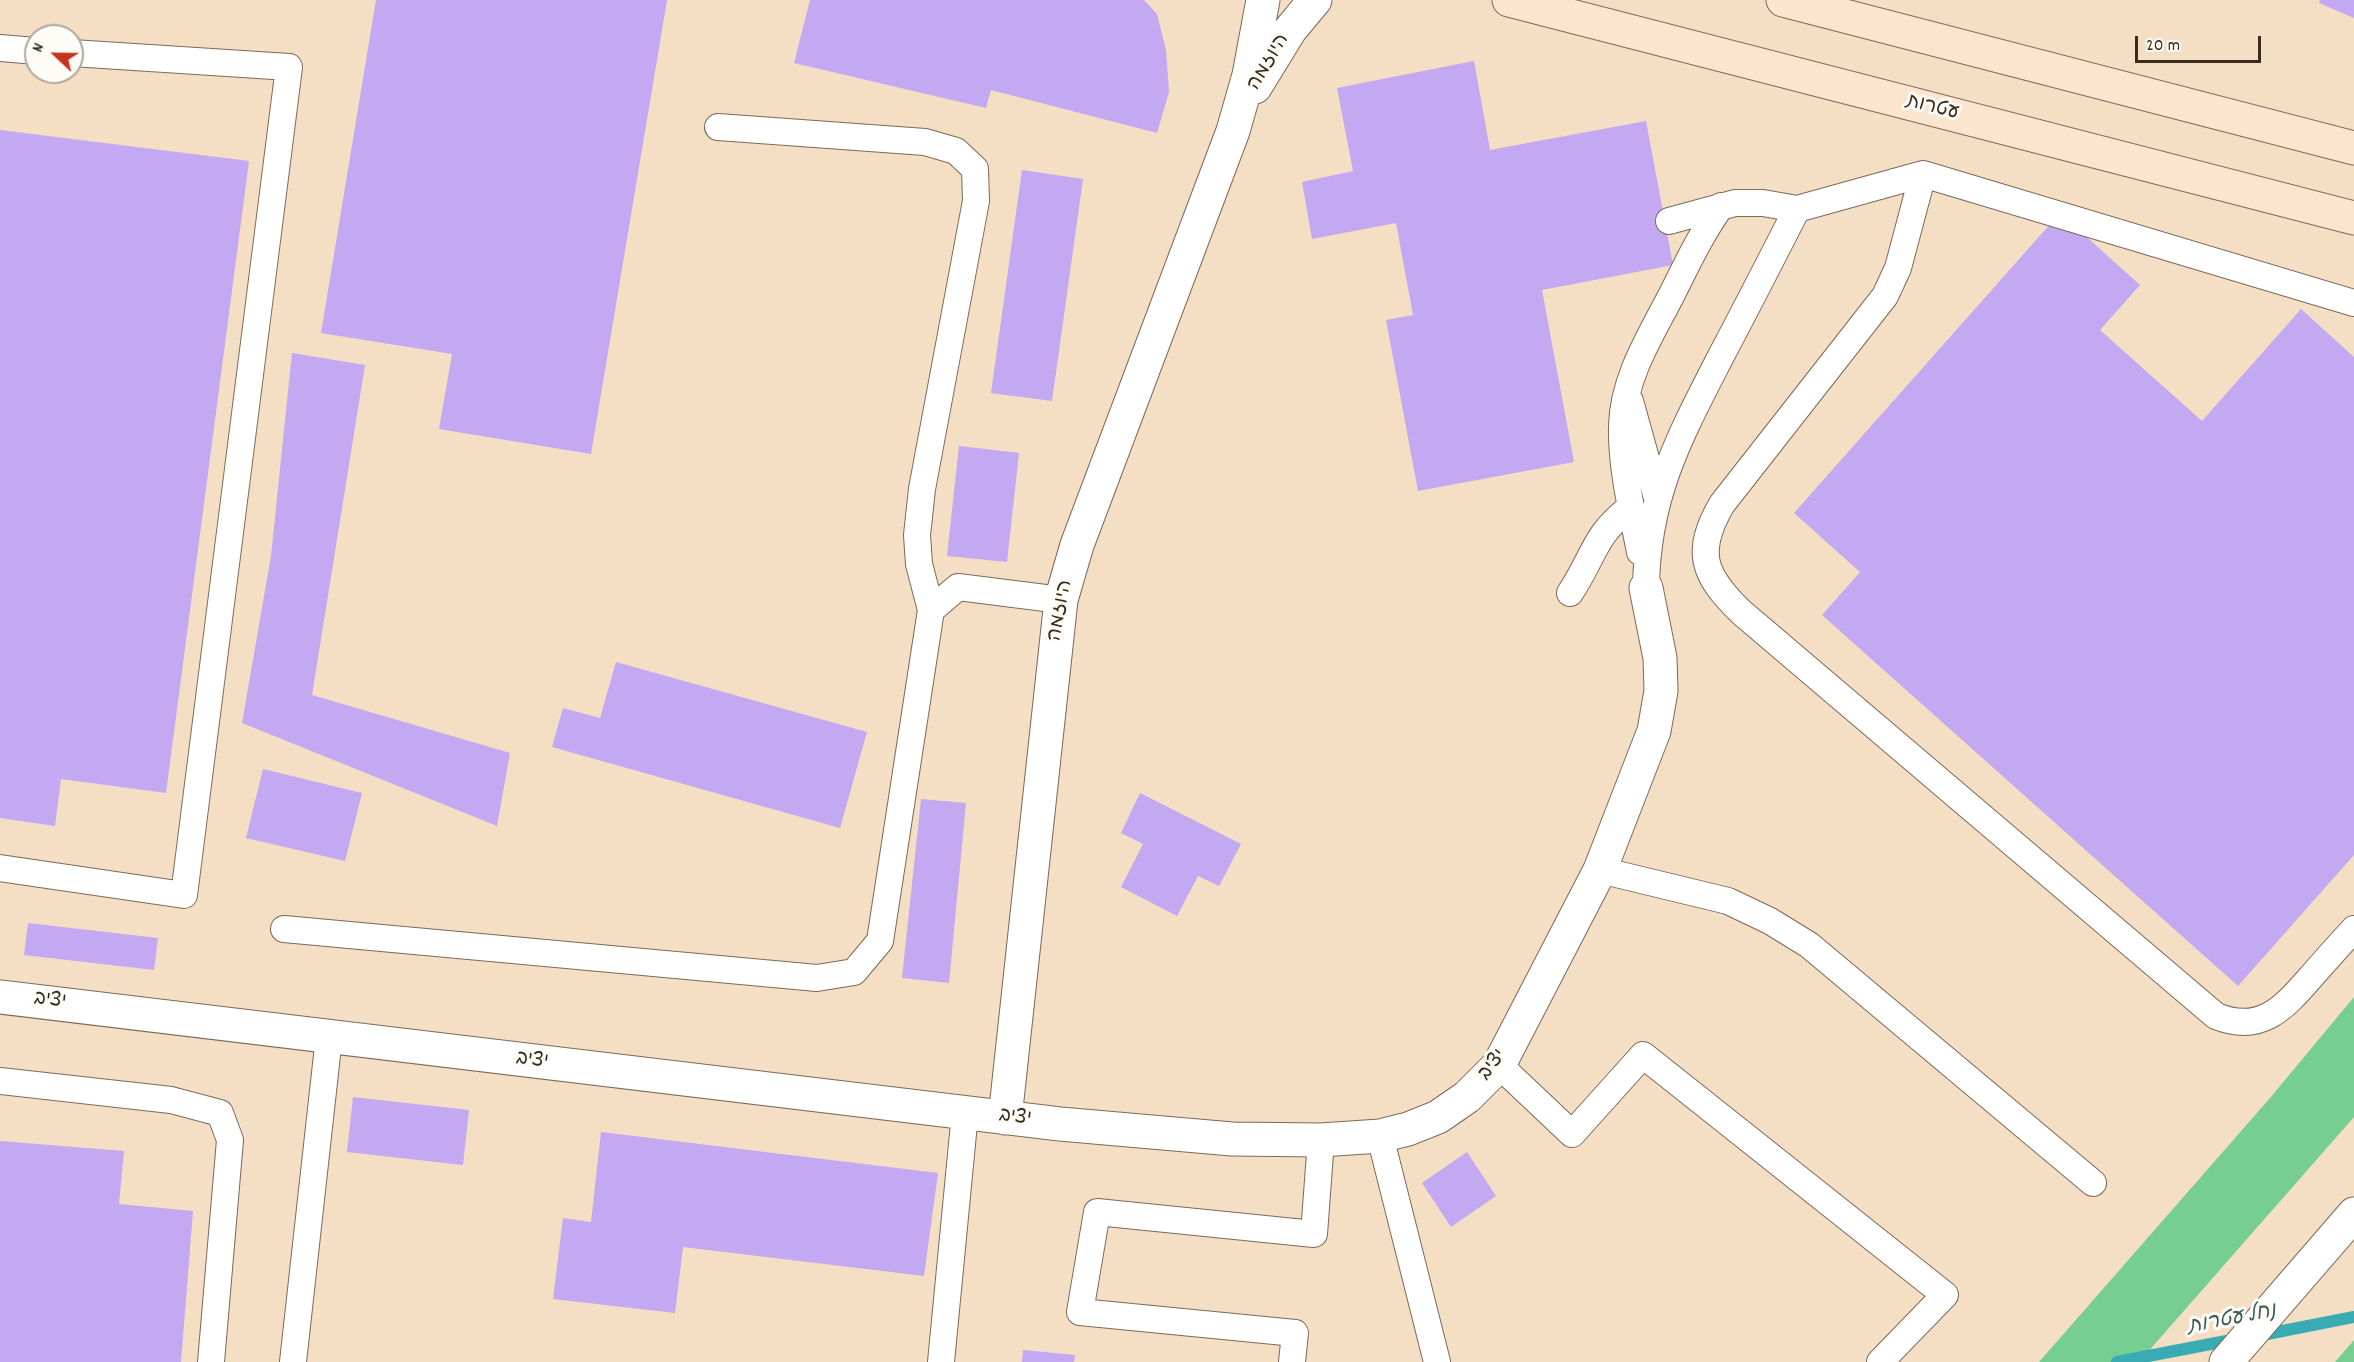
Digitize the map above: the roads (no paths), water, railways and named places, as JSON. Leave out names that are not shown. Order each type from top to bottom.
[{"type":"street","name":"היוזמה","points":[[1005,1118],[1061,600],[1077,545],[1233,131],[1249,75],[1263,0]]},
{"type":"street","name":"היוזמה","points":[[1233,131],[1260,78],[1290,30],[1315,0]]},
{"type":"street","name":"עטרות","points":[[1509,0],[2354,218]]},
{"type":"street","points":[[1783,0],[2354,148]]},
{"type":"street","name":"יציב","points":[[0,998],[1005,1118],[1232,1139],[1321,1140],[1380,1136],[1408,1129],[1438,1117],[1467,1097],[1499,1065],[1600,870],[1654,731],[1661,691],[1660,658],[1646,588]]},
{"type":"street","points":[[2226,1362],[2354,1214]]},
{"type":"lane","points":[[0,48],[24,50]]},
{"type":"lane","points":[[0,868],[184,895],[289,68],[84,54]]},
{"type":"lane","points":[[284,928],[817,978],[854,972],[880,941],[931,610],[919,564],[917,535],[920,501],[976,201],[975,169],[956,151],[925,142],[718,127]]},
{"type":"lane","points":[[1923,174],[1898,268],[1885,296],[1722,504],[1708,529],[1705,557],[1713,580],[1741,612],[2216,1016],[2241,1023],[2255,1021],[2282,1008],[2354,929]]},
{"type":"lane","points":[[1669,221],[1720,206],[1763,202],[1797,209],[1923,174],[2354,303]]},
{"type":"lane","points":[[1646,588],[1622,451],[1622,423],[1626,396],[1641,354],[1720,206]]},
{"type":"lane","points":[[1646,588],[1649,538],[1657,499],[1681,434],[1797,209]]},
{"type":"lane","points":[[1626,396],[1633,407],[1657,499]]},
{"type":"lane","points":[[1570,594],[1582,575],[1599,538],[1611,522],[1631,507]]},
{"type":"lane","points":[[931,610],[958,587],[1061,600]]},
{"type":"lane","points":[[1600,870],[1728,901],[1770,921],[1809,945],[2094,1183]]},
{"type":"lane","points":[[293,1362],[329,1036]]},
{"type":"lane","points":[[1499,1065],[1572,1134],[1642,1056],[1652,1063],[1945,1295],[1880,1362]]},
{"type":"lane","points":[[0,1081],[171,1100],[220,1113],[230,1140],[210,1362]]},
{"type":"lane","points":[[941,1362],[965,1113]]},
{"type":"lane","points":[[1380,1136],[1437,1362]]},
{"type":"lane","points":[[1292,1362],[1295,1333],[1080,1312],[1097,1212],[1314,1234],[1321,1140]]},
{"type":"waterway","name":"נחל עטרות","points":[[2257,1336],[2354,1317]]},
{"type":"waterway","name":"נחל עטרות","points":[[2117,1362],[2237,1339]]}]
